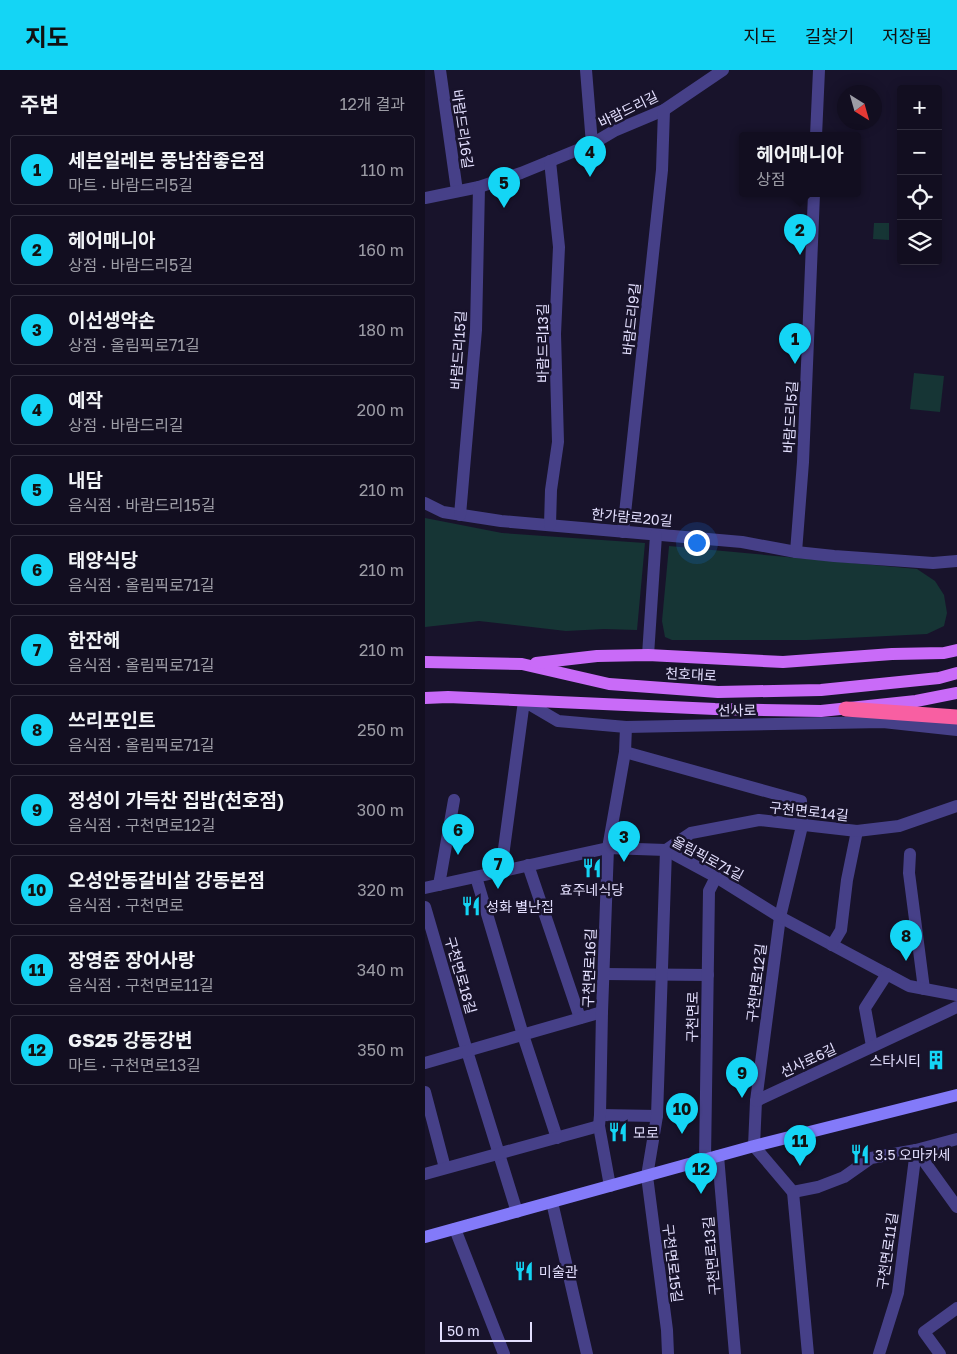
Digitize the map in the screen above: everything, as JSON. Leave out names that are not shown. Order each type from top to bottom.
[{"type":"highway","points":[[847,709],[953,716]]},
{"type":"main road","points":[[522,664],[597,656],[648,656],[783,662],[892,654],[944,653],[957,650]]},
{"type":"main road","name":"천호대로","points":[[425,662],[522,664],[609,684],[718,692],[821,690],[939,678],[957,673]]},
{"type":"main road","points":[[425,698],[448,697],[715,710],[821,711],[916,701],[957,693]]},
{"type":"main road","points":[[425,1237],[754,1146],[957,1095]]},
{"type":"street","name":"바람드리16길","points":[[440,70],[457,191]]},
{"type":"street","points":[[586,70],[592,144]]},
{"type":"street","name":"바람드리길","points":[[425,198],[479,187],[521,173],[592,144],[614,131],[664,110],[723,70]]},
{"type":"street","points":[[816,132],[819,70]]},
{"type":"street","name":"바람드리9길","points":[[623,532],[662,170],[664,110]]},
{"type":"street","name":"바람드리13길","points":[[550,161],[559,247],[555,334],[558,442],[551,490],[550,526]]},
{"type":"street","name":"바람드리15길","points":[[460,515],[476,330],[479,187]]},
{"type":"street","name":"바람드리5길","points":[[796,552],[803,450],[814,197]]},
{"type":"street","name":"한가람로20길","points":[[425,503],[443,512],[501,521],[742,542],[796,552],[933,563],[957,561]]},
{"type":"street","points":[[648,656],[656,535]]},
{"type":"street","points":[[501,871],[524,701]]},
{"type":"street","name":"선사로","points":[[524,701],[558,721],[626,727],[883,722],[957,730]]},
{"type":"street","name":"구천면로16길","points":[[610,1186],[600,1121],[602,1012],[608,848],[625,752],[626,727]]},
{"type":"street","name":"구천면로12길","points":[[625,752],[801,801],[802,826],[779,917],[756,1100],[754,1146]]},
{"type":"street","points":[[439,885],[454,800]]},
{"type":"street","name":"구천면로14길","points":[[666,850],[691,833],[759,820],[857,831],[899,826],[957,806]]},
{"type":"street","points":[[832,945],[841,930],[847,880],[857,831]]},
{"type":"street","name":"올림픽로71길","points":[[425,888],[608,848],[666,850],[716,876],[779,917],[909,986],[957,995]]},
{"type":"street","points":[[647,1176],[657,1116],[666,850]]},
{"type":"street","points":[[910,854],[909,873],[924,989]]},
{"type":"street","points":[[528,866],[579,1018]]},
{"type":"street","name":"구천면로","points":[[712,1158],[707,975],[709,891],[716,876]]},
{"type":"street","points":[[476,877],[523,1035],[557,1138]]},
{"type":"street","name":"구천면로18길","points":[[425,907],[517,1212]]},
{"type":"street","points":[[604,974],[707,975]]},
{"type":"street","points":[[872,1046],[865,1008],[887,974]]},
{"type":"street","name":"선사로6길","points":[[756,1100],[957,1007]]},
{"type":"street","points":[[425,1064],[602,1012]]},
{"type":"street","points":[[425,1092],[445,1168]]},
{"type":"street","points":[[425,1174],[557,1138],[600,1121],[657,1116]]},
{"type":"street","points":[[793,1192],[818,1187],[844,1176],[871,1158],[957,1140]]},
{"type":"street","points":[[754,1146],[793,1192],[808,1354]]},
{"type":"street","points":[[916,1150],[957,1207]]},
{"type":"street","name":"구천면로11길","points":[[879,1354],[898,1293],[916,1150]]},
{"type":"street","name":"구천면로13길","points":[[712,1158],[735,1354]]},
{"type":"street","name":"구천면로15길","points":[[647,1176],[667,1330],[668,1354]]},
{"type":"street","points":[[552,1202],[587,1354]]},
{"type":"street","points":[[455,1229],[504,1354]]},
{"type":"street","points":[[940,1354],[924,1332],[957,1308]]},
{"type":"green space","points":[[874,223],[889,223],[889,240],[873,239]]},
{"type":"green space","points":[[914,373],[944,376],[940,412],[910,409]]},
{"type":"green space","points":[[425,518],[502,533],[645,543],[637,630],[566,631],[479,621],[425,627]]},
{"type":"green space","points":[[669,546],[917,569],[935,581],[944,595],[947,613],[944,626],[927,634],[807,640],[672,640],[665,637],[662,621]]},
{"type":"place","name":"예작","points":[[590,177]]},
{"type":"place","name":"내담","points":[[504,208]]},
{"type":"place","name":"헤어매니아","points":[[800,255]]},
{"type":"place","name":"세븐일레븐 풍납참좋은점","points":[[795,364]]},
{"type":"place","name":"태양식당","points":[[458,855]]},
{"type":"place","name":"이선생약손","points":[[624,862]]},
{"type":"place","name":"효주네식당","points":[[592,868]]},
{"type":"place","name":"한잔해","points":[[498,889]]},
{"type":"place","name":"성화 별난집","points":[[471,906]]},
{"type":"place","name":"쓰리포인트","points":[[906,961]]},
{"type":"place","name":"스타시티","points":[[936,1060]]},
{"type":"place","name":"정성이 가득찬 집밥(천호점)","points":[[742,1098]]},
{"type":"place","name":"모로","points":[[618,1132]]},
{"type":"place","name":"오성안동갈비살 강동본점","points":[[682,1134]]},
{"type":"place","name":"3.5 오마카세","points":[[860,1154]]},
{"type":"place","name":"장영준 장어사랑","points":[[800,1166]]},
{"type":"place","name":"GS25 강동강변","points":[[701,1194]]},
{"type":"place","name":"미술관","points":[[524,1271]]}]
